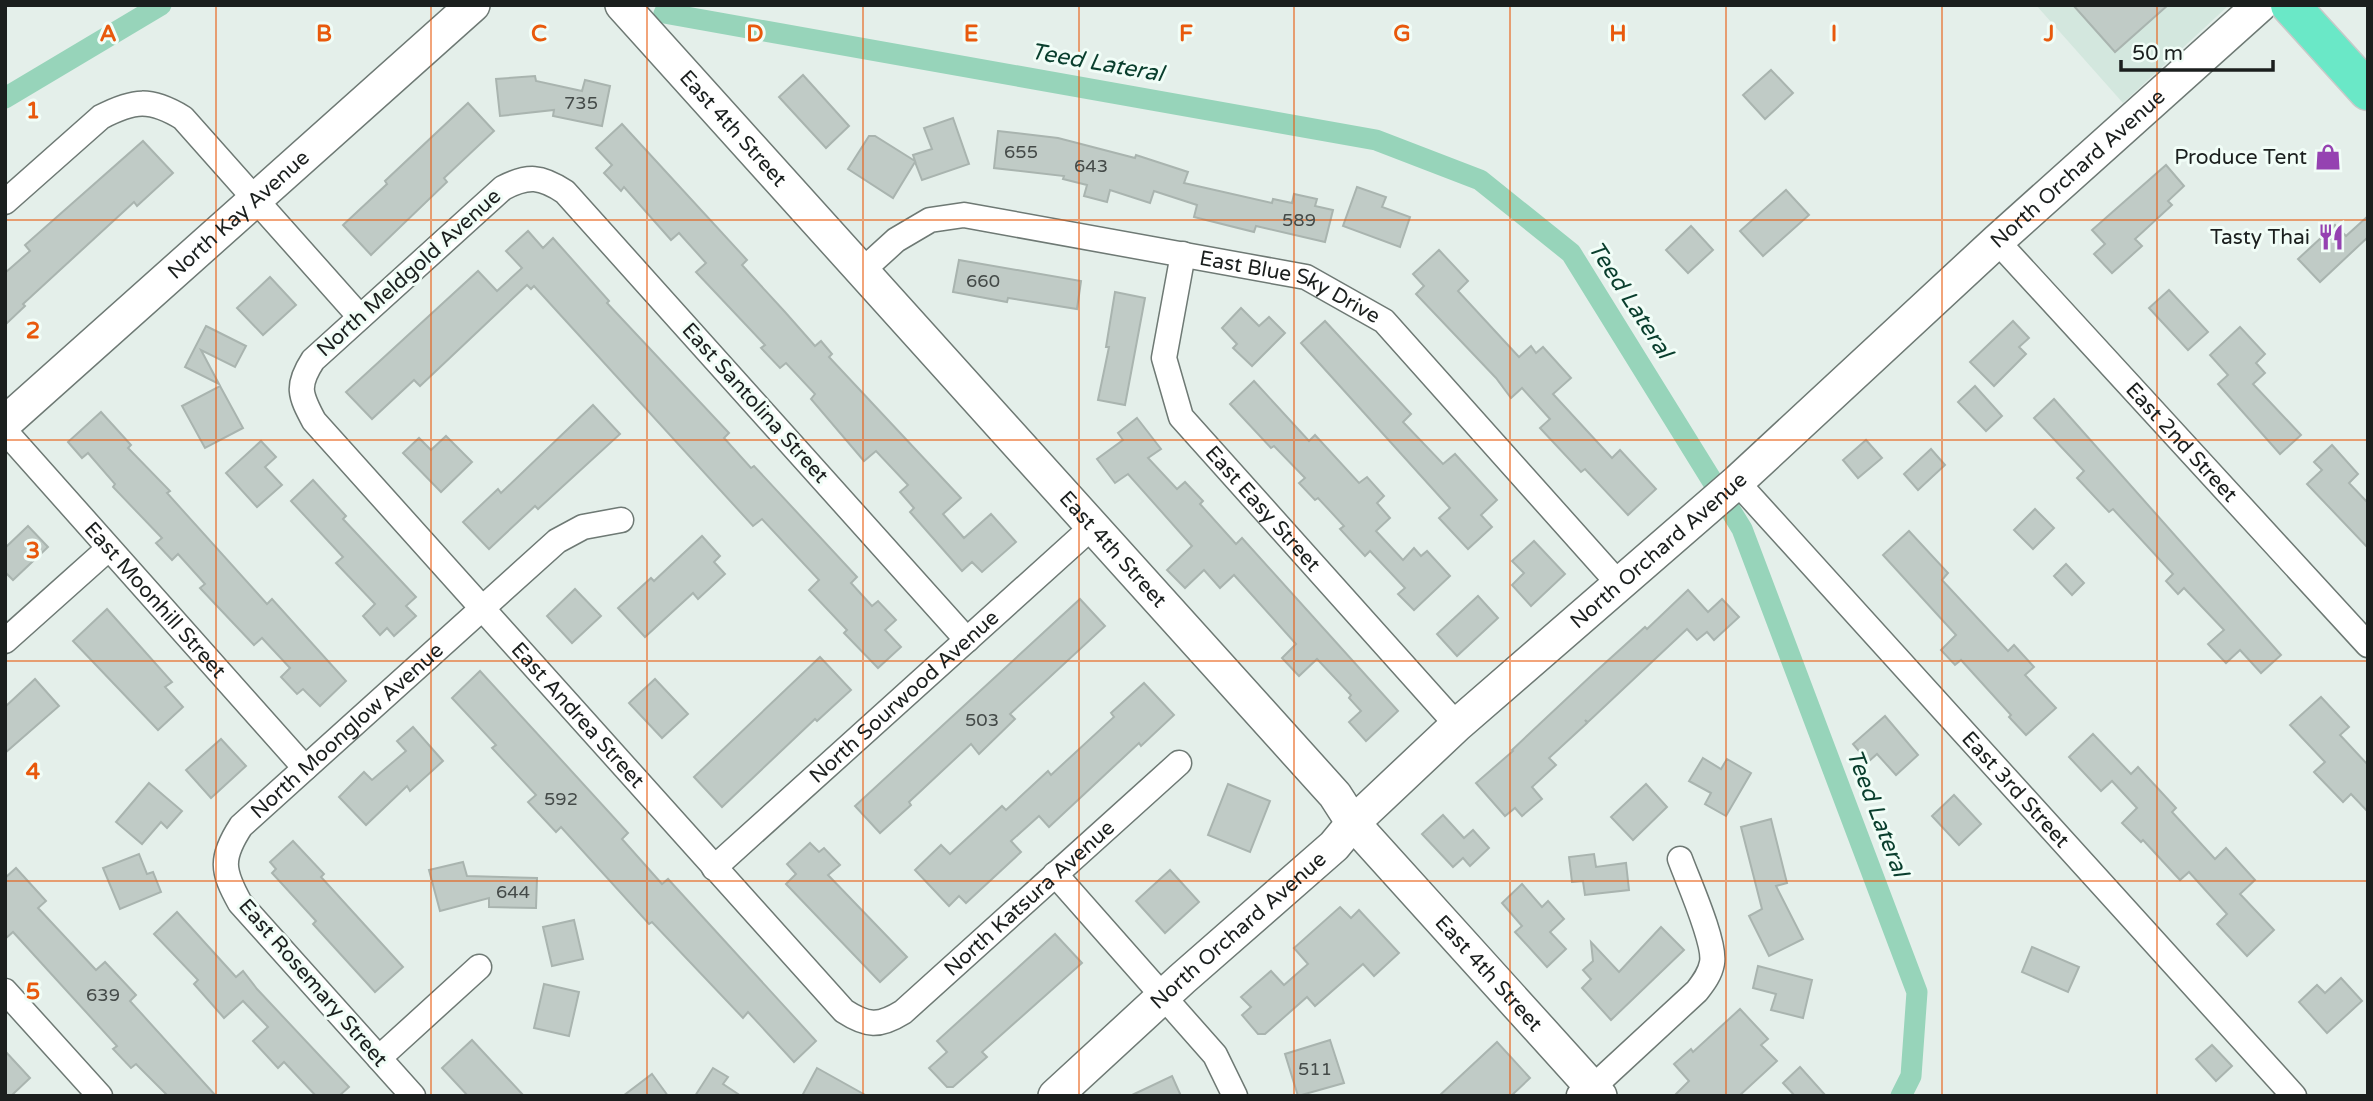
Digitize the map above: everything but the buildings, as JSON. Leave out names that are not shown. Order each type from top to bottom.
[{"type":"main road","points":[[2290,5],[2368,91]]},
{"type":"street","name":"East 4th Street","points":[[622,5],[1335,795],[1353,823],[1590,1093]]},
{"type":"street","name":"North Orchard Avenue","points":[[1055,1096],[1335,846],[1353,823],[1457,725],[1728,490],[1997,240],[2260,5]]},
{"type":"street","name":"North Kay Avenue","points":[[5,423],[466,12]]},
{"type":"street","points":[[5,202],[101,117],[120,107],[139,102],[163,106],[183,118],[360,317]]},
{"type":"street","name":"North Meldgold Avenue","points":[[300,388],[305,372],[313,360],[503,188],[518,180],[536,178]]},
{"type":"street","name":"East Santolina Street","points":[[536,178],[565,192],[967,640]]},
{"type":"street","name":"East Blue Sky Drive","points":[[862,271],[896,240],[930,220],[964,215],[1306,277],[1384,321],[1619,584]]},
{"type":"street","name":"East 2nd Street","points":[[1997,240],[2368,645]]},
{"type":"street","name":"East Easy Street","points":[[1184,254],[1164,358],[1181,417],[1457,725]]},
{"type":"street","name":"East Andrea Street","points":[[300,388],[304,404],[314,421],[714,868],[844,1011],[856,1019],[873,1024]]},
{"type":"street","name":"East Moonhill Street","points":[[5,430],[305,768]]},
{"type":"street","name":"East 3rd Street","points":[[1728,490],[2294,1096]]},
{"type":"street","name":"North Moonglow Avenue","points":[[224,863],[230,843],[241,826],[557,541],[583,527],[621,520]]},
{"type":"street","name":"North Sourwood Avenue","points":[[714,868],[1092,527]]},
{"type":"street","points":[[5,641],[108,549]]},
{"type":"street","name":"North Katsura Avenue","points":[[873,1024],[890,1020],[903,1012],[1179,763]]},
{"type":"street","points":[[1590,1093],[1697,991],[1708,977],[1713,960],[1710,943],[1680,859]]},
{"type":"street","name":"East Rosemary Street","points":[[224,863],[229,884],[240,903],[413,1096]]},
{"type":"street","points":[[1055,874],[1215,1055],[1235,1096]]},
{"type":"street","points":[[379,1058],[479,967]]},
{"type":"street","points":[[5,991],[100,1096]]},
{"type":"shaded area","points":[[2036,5],[2229,5],[2123,103]]},
{"type":"waterway","name":"Teed Lateral","points":[[5,98],[161,5]]},
{"type":"waterway","name":"Teed Lateral","points":[[664,13],[1376,140],[1480,180],[1571,253],[1742,529],[1917,992],[1911,1076],[1901,1096]]},
{"type":"place","name":"Produce Tent","points":[[2328,157]]},
{"type":"place","name":"Tasty Thai","points":[[2331,237]]}]
